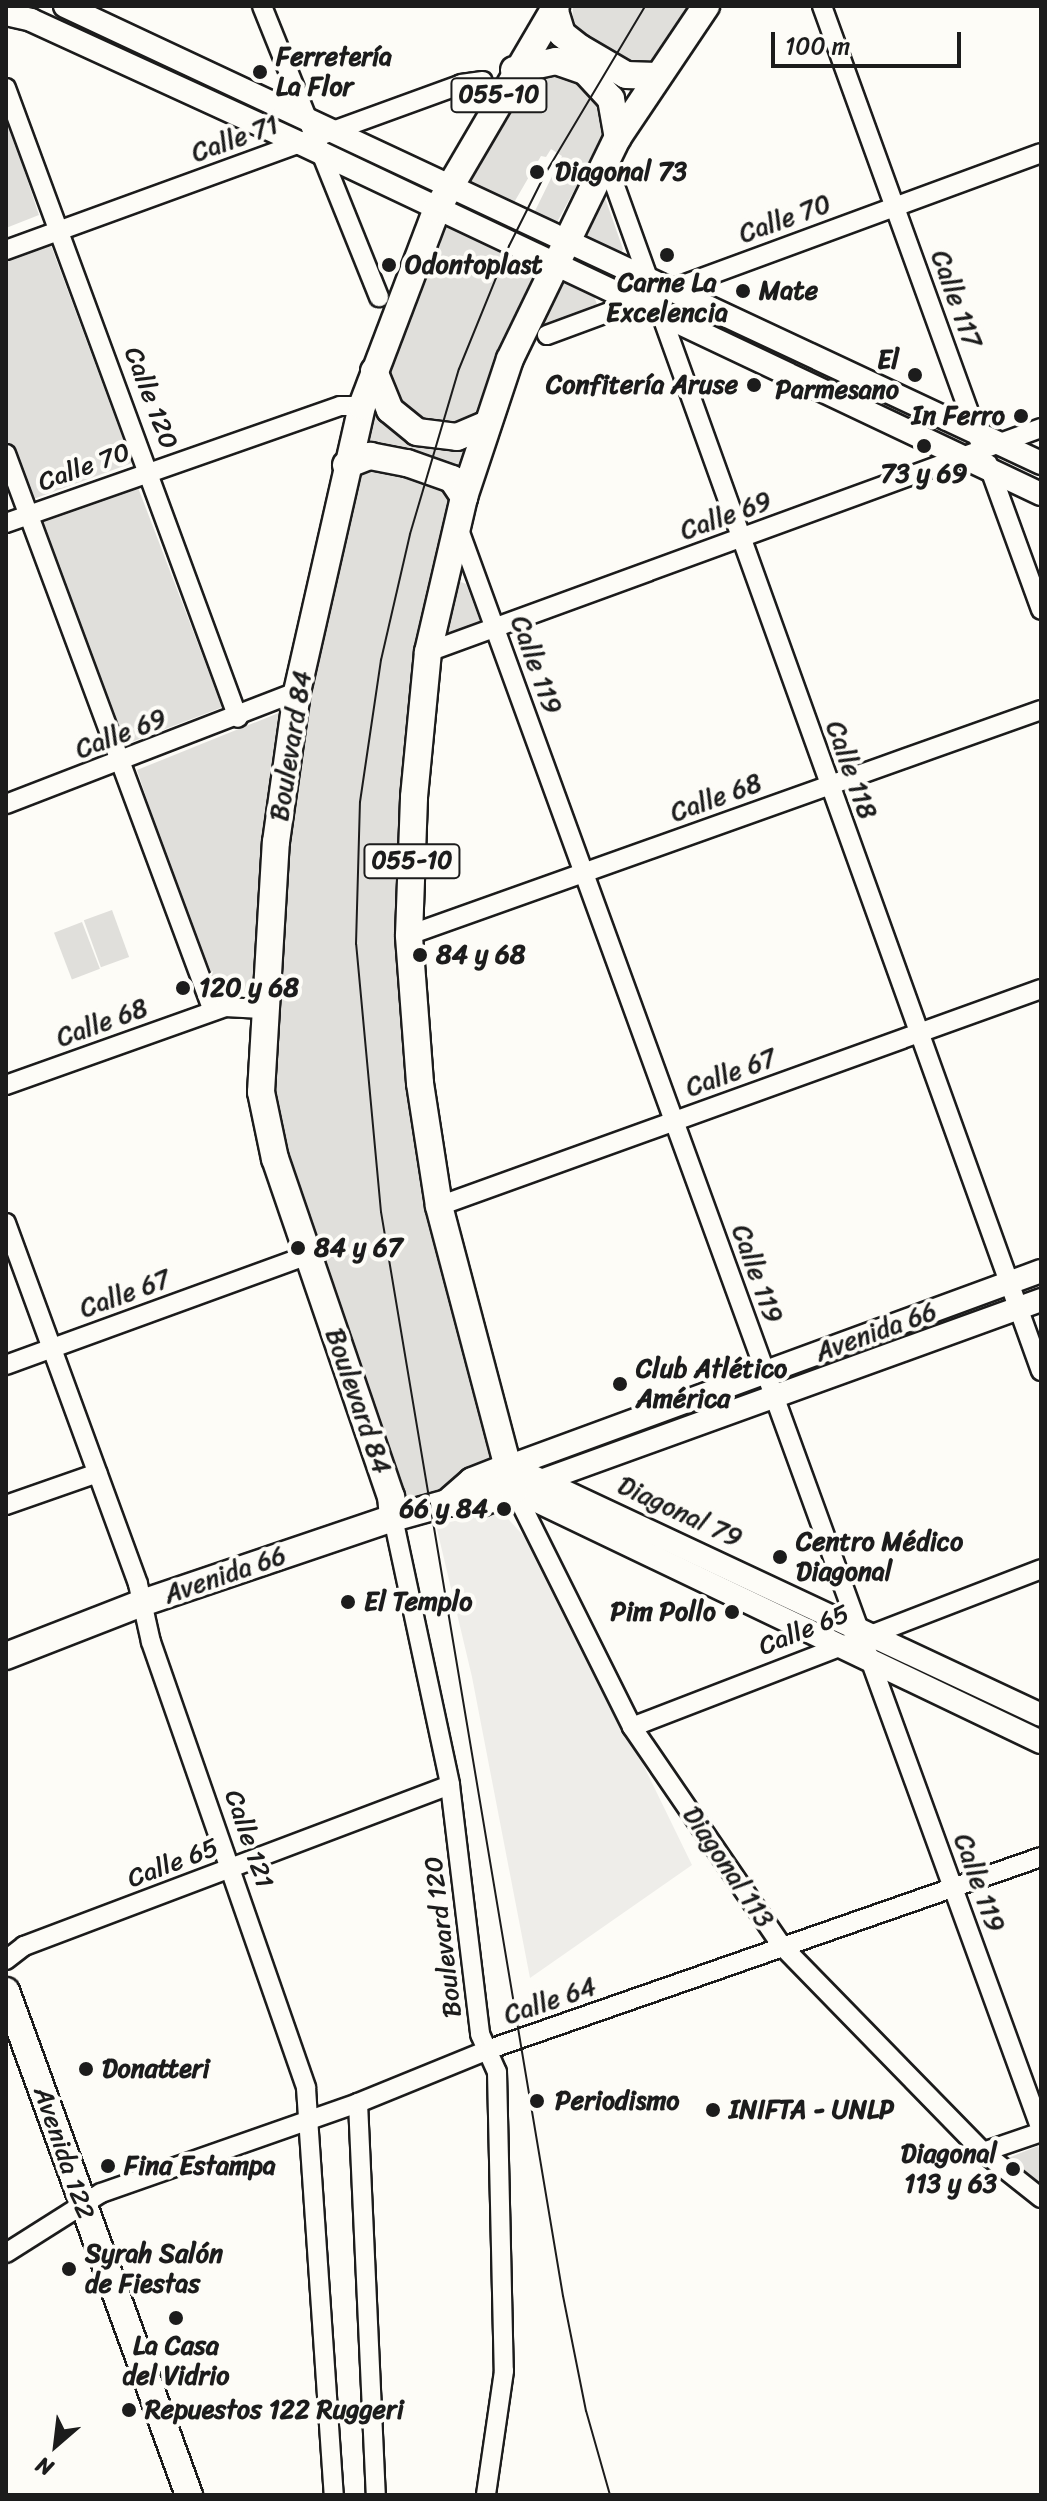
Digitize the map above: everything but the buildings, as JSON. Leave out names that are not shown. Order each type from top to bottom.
[{"type":"highway","name":"055-10","points":[[512,1478],[439,1206],[420,1083],[409,935],[414,797],[428,652],[464,497],[485,425],[553,265],[618,137],[706,6]]},
{"type":"highway","points":[[555,7],[562,34],[580,48],[626,75],[657,76]]},
{"type":"highway","name":"Boulevard 84","points":[[393,1518],[391,1497],[275,1159],[261,1092],[262,1009],[276,842],[297,692],[346,465],[362,406],[449,184],[514,70],[555,7]]},
{"type":"highway","points":[[514,70],[556,61],[585,71],[611,99],[618,137]]},
{"type":"highway","points":[[374,371],[390,410],[417,432],[457,437],[485,425]]},
{"type":"highway","points":[[346,465],[370,456],[407,463],[452,479],[464,497]]},
{"type":"highway","name":"Avenida 66","points":[[6,1656],[142,1603],[393,1518],[447,1503],[472,1481],[512,1478]]},
{"type":"highway","name":"Avenida 122","points":[[6,1991],[81,2207],[189,2495]]},
{"type":"main road","points":[[65,6],[305,117],[316,141],[437,209],[553,265],[652,295],[986,442],[1041,463]]},
{"type":"main road","points":[[6,14],[31,20],[316,141],[449,184],[565,239],[652,295],[961,457],[1041,494]]},
{"type":"main road","name":"Avenida 66","points":[[512,1478],[765,1373],[1041,1271]]},
{"type":"main road","name":"Avenida 66","points":[[545,1480],[1041,1300]]},
{"type":"main road","name":"Diagonal 79","points":[[512,1478],[545,1480],[1041,1715]]},
{"type":"main road","name":"Diagonal 79","points":[[512,1478],[834,1645],[1041,1742]]},
{"type":"street","points":[[262,6],[305,117]]},
{"type":"street","name":"Calle 117","points":[[822,6],[895,207],[986,442],[991,471],[1041,610]]},
{"type":"street","name":"Calle 71","points":[[6,250],[483,81]]},
{"type":"street","name":"Calle 120","points":[[7,95],[151,471],[238,718]]},
{"type":"street","points":[[316,141],[379,297]]},
{"type":"street","name":"Calle 70","points":[[547,335],[1041,153]]},
{"type":"street","name":"Calle 118","points":[[615,186],[739,539],[1041,1371]]},
{"type":"street","name":"Calle 70","points":[[6,523],[340,406],[362,406]]},
{"type":"street","name":"Calle 69","points":[[428,652],[961,457],[986,442],[1041,428]]},
{"type":"street","points":[[6,454],[213,1011]]},
{"type":"street","name":"Calle 119","points":[[458,527],[765,1373],[862,1631],[1041,2131]]},
{"type":"street","name":"Calle 69","points":[[6,804],[238,718],[297,692]]},
{"type":"street","name":"Calle 68","points":[[409,935],[1041,710]]},
{"type":"street","name":"Calle 67","points":[[439,1206],[1041,989]]},
{"type":"street","name":"Calle 68","points":[[6,1085],[213,1011],[237,1005],[262,1009]]},
{"type":"street","name":"Calle 121","points":[[6,1223],[98,1473],[142,1603],[151,1642],[233,1868],[306,2088],[334,2495]]},
{"type":"street","name":"Calle 67","points":[[6,1365],[308,1255]]},
{"type":"street","points":[[6,1505],[98,1473]]},
{"type":"street","name":"Diagonal 113","points":[[512,1478],[632,1727],[782,1946],[983,2152],[1041,2198]]},
{"type":"street","name":"Boulevard 120","points":[[393,1518],[450,1785],[480,2034],[490,2049],[497,2072],[504,2371],[486,2495]]},
{"type":"street","name":"Calle 65","points":[[632,1727],[862,1631],[1041,1569]]},
{"type":"street","name":"Calle 65","points":[[6,1960],[24,1946],[450,1785]]},
{"type":"street","name":"Calle 64","points":[[6,2253],[101,2193],[310,2117],[358,2103],[490,2049],[782,1946],[954,1890],[1041,1857]]},
{"type":"street","points":[[358,2103],[376,2495]]},
{"type":"street","points":[[983,2152],[1041,2131]]},
{"type":"shaded area","points":[[573,6],[696,6],[653,67],[635,70],[572,29]]},
{"type":"shaded area","points":[[540,71],[569,71],[588,82],[607,114],[604,135],[555,226],[533,215],[562,156],[551,149],[546,157],[541,156],[512,206],[460,181],[519,83]]},
{"type":"shaded area","points":[[6,116],[39,215],[6,228]]},
{"type":"shaded area","points":[[603,192],[623,249],[620,255],[586,245],[579,233]]},
{"type":"shaded area","points":[[441,223],[538,269],[484,414],[462,429],[419,424],[389,389],[389,373]]},
{"type":"shaded area","points":[[50,243],[132,463],[28,501],[6,443],[6,259]]},
{"type":"shaded area","points":[[567,281],[592,291],[598,307],[533,338],[555,286]]},
{"type":"shaded area","points":[[377,407],[473,443],[462,476],[365,450]]},
{"type":"shaded area","points":[[363,461],[415,469],[456,495],[399,938],[494,1460],[440,1494],[404,1504],[285,1154],[271,1089],[288,843],[312,673],[357,470]]},
{"type":"shaded area","points":[[137,485],[222,707],[124,745],[39,523]]},
{"type":"shaded area","points":[[456,580],[466,584],[480,621],[475,631],[442,643]]},
{"type":"shaded area","points":[[286,710],[257,991],[212,994],[137,770]]},
{"type":"shaded area","points":[[112,910],[129,957],[101,967],[84,920]]},
{"type":"shaded area","points":[[82,922],[100,969],[72,979],[54,933]]},
{"type":"shaded area","points":[[501,1511],[541,1555],[692,1865],[530,1978],[472,1677],[436,1525]]},
{"type":"shaded area","points":[[1038,2146],[1041,2154],[1041,2188],[1003,2160]]},
{"type":"tram line","points":[[610,2495],[586,2411],[563,2296],[381,1212],[356,944],[360,802],[381,660],[410,534],[459,369],[509,246],[545,174],[645,6]]},
{"type":"place","name":"Ferretería La Flor","points":[[260,72]]},
{"type":"place","name":"Diagonal 73","points":[[537,172]]},
{"type":"place","name":"Carne La Excelencia","points":[[667,255]]},
{"type":"place","name":"Odontoplast","points":[[389,265]]},
{"type":"place","name":"Mate","points":[[743,291]]},
{"type":"place","name":"El Parmesano","points":[[915,375]]},
{"type":"place","name":"Confitería Aruse","points":[[754,385]]},
{"type":"place","name":"In Ferro","points":[[1021,416]]},
{"type":"place","name":"73 y 69","points":[[924,446]]},
{"type":"place","name":"84 y 68","points":[[420,955]]},
{"type":"place","name":"120 y 68","points":[[183,988]]},
{"type":"place","name":"84 y 67","points":[[298,1248]]},
{"type":"place","name":"Club Atlético América","points":[[620,1384]]},
{"type":"place","name":"66 y 84","points":[[504,1509]]},
{"type":"place","name":"Centro Médico Diagonal","points":[[780,1557]]},
{"type":"place","name":"El Templo","points":[[348,1602]]},
{"type":"place","name":"Pim Pollo","points":[[732,1612]]},
{"type":"place","name":"Donatteri","points":[[86,2069]]},
{"type":"place","name":"Periodismo","points":[[537,2101]]},
{"type":"place","name":"INIFTA - UNLP","points":[[713,2110]]},
{"type":"place","name":"Fina Estampa","points":[[108,2166]]},
{"type":"place","name":"Diagonal 113 y 63","points":[[1013,2169]]},
{"type":"place","name":"Syrah Salón de Fiestas","points":[[69,2269]]},
{"type":"place","name":"La Casa del Vidrio","points":[[176,2318]]},
{"type":"place","name":"Repuestos 122 Ruggeri","points":[[129,2410]]}]
